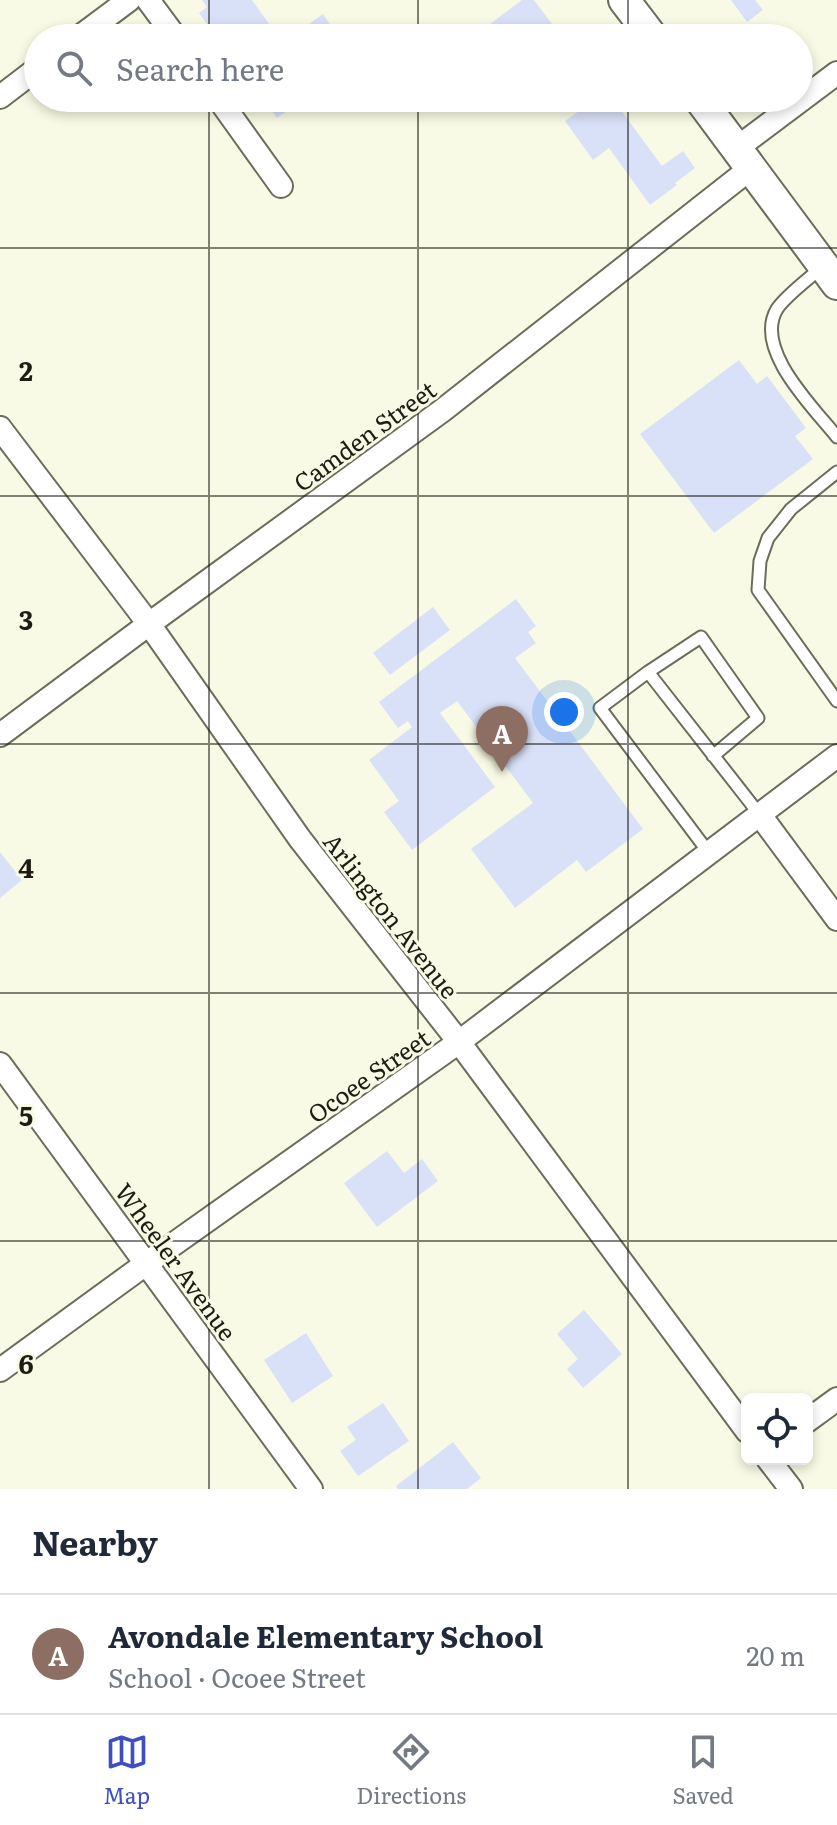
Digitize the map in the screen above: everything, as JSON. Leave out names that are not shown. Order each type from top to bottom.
[{"type":"main road","points":[[624,0],[642,24]]},
{"type":"main road","points":[[710,112],[830,275]]},
{"type":"street","points":[[97,24],[129,0]]},
{"type":"street","points":[[148,0],[166,24]]},
{"type":"street","name":"Camden Street","points":[[813,95],[837,73]]},
{"type":"street","points":[[0,97],[24,79]]},
{"type":"street","points":[[228,112],[281,186]]},
{"type":"street","name":"Camden Street","points":[[0,735],[443,410],[744,158],[794,112]]},
{"type":"street","name":"Arlington Avenue","points":[[0,428],[149,624],[300,839],[459,1042],[741,1423]]},
{"type":"street","name":"Ocoee Street","points":[[0,1370],[459,1042],[837,756]]},
{"type":"street","points":[[760,815],[837,919]]},
{"type":"street","name":"Wheeler Avenue","points":[[0,1064],[311,1489]]},
{"type":"street","points":[[813,1417],[837,1399]]},
{"type":"street","points":[[773,1465],[791,1489]]},
{"type":"lane","points":[[830,275],[778,306],[770,323],[771,342],[783,368],[837,437]]},
{"type":"lane","points":[[837,472],[791,509],[768,538],[760,561],[758,590],[837,701]]},
{"type":"lane","points":[[709,853],[600,708],[701,637],[758,718],[713,756]]},
{"type":"lane","points":[[648,672],[760,815]]},
{"type":"building","points":[[202,0],[252,0],[269,24],[207,24],[199,13],[207,7]]},
{"type":"building","points":[[522,0],[534,0],[552,24],[490,24]]},
{"type":"building","points":[[731,0],[755,0],[763,10],[747,22]]},
{"type":"building","points":[[323,14],[330,24],[309,24]]},
{"type":"building","points":[[578,112],[622,112],[662,166],[683,151],[695,168],[650,205],[609,148],[593,160],[565,121]]},
{"type":"building","points":[[739,360],[757,384],[767,376],[806,428],[795,436],[813,459],[714,533],[640,434]]},
{"type":"building","points":[[516,599],[536,626],[528,632],[536,643],[515,658],[643,829],[586,872],[577,860],[515,908],[471,849],[533,803],[457,701],[440,713],[495,787],[412,850],[384,812],[399,801],[369,760],[412,727],[408,721],[398,728],[379,702]]},
{"type":"building","points":[[433,607],[450,630],[390,675],[373,653]]},
{"type":"building","points":[[0,852],[22,880],[0,898]]},
{"type":"building","points":[[387,1151],[404,1173],[422,1159],[438,1181],[377,1227],[344,1183]]},
{"type":"building","points":[[584,1310],[622,1354],[583,1388],[567,1369],[578,1359],[557,1334]]},
{"type":"building","points":[[306,1333],[333,1376],[292,1403],[264,1360]]},
{"type":"building","points":[[383,1403],[409,1441],[358,1476],[340,1451],[356,1440],[347,1427]]},
{"type":"building","points":[[453,1442],[481,1478],[467,1489],[398,1489],[396,1486]]},
{"type":"place","name":"Avondale Elementary School","points":[[502,772]]}]
